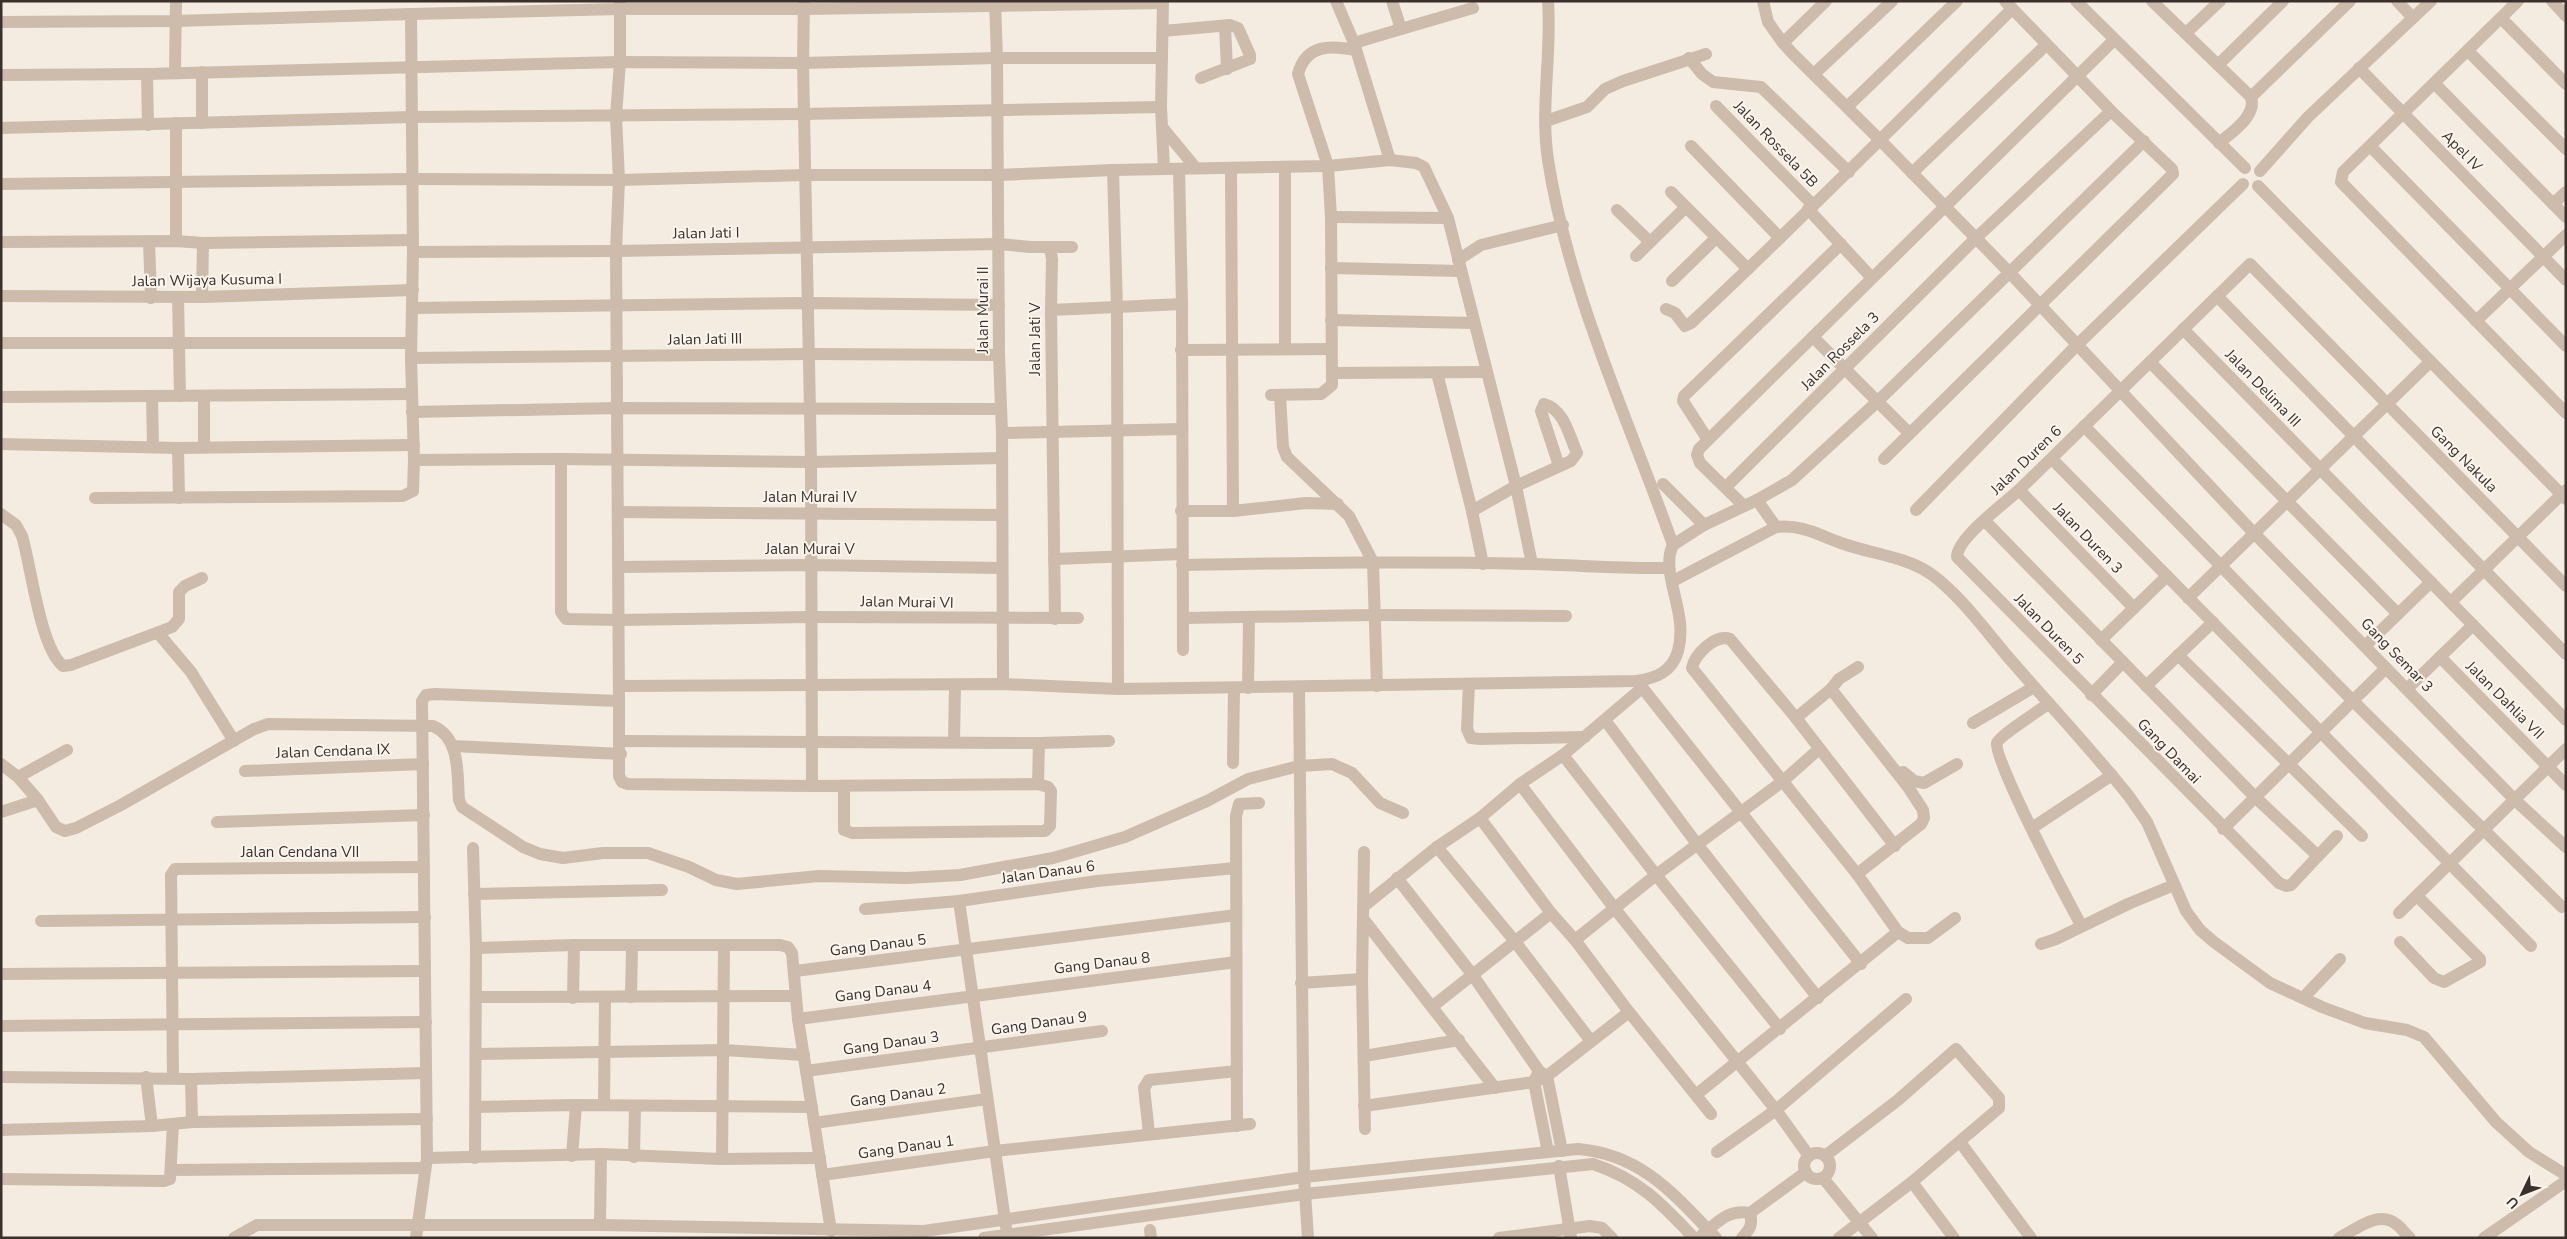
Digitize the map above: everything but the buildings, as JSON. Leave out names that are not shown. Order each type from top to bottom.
[{"type":"street","points":[[175,72],[176,1]]},
{"type":"street","points":[[375,1],[375,14]]},
{"type":"street","points":[[1336,1],[1355,46],[1390,160]]},
{"type":"street","points":[[1392,1],[1401,29]]},
{"type":"street","points":[[1548,1],[1550,26],[1546,121],[1548,159],[1562,226],[1595,341],[1644,463],[1673,545]]},
{"type":"street","name":"Gang Semar 3","points":[[1763,1],[1768,22],[1783,43],[2040,304],[2118,391],[2254,534],[2516,800],[2566,847]]},
{"type":"street","points":[[1783,43],[1826,1]]},
{"type":"street","points":[[1814,74],[1892,1]]},
{"type":"street","points":[[1846,107],[1956,1]]},
{"type":"street","points":[[2076,1],[2245,168]]},
{"type":"street","points":[[2186,33],[2220,1]]},
{"type":"street","points":[[2219,64],[2283,1]]},
{"type":"street","points":[[2251,97],[2350,1]]},
{"type":"street","points":[[2397,1],[2413,18]]},
{"type":"street","points":[[2260,171],[2308,117],[2431,1]]},
{"type":"street","points":[[2518,1],[2502,19],[2343,172],[2341,182],[2566,413]]},
{"type":"street","points":[[2552,1],[2566,16]]},
{"type":"street","points":[[1,22],[176,22],[620,5],[1163,2],[1161,107],[1164,169]]},
{"type":"street","points":[[2155,2],[2251,97],[2252,107],[2249,115],[2219,143]]},
{"type":"street","name":"Jalan Murai II","points":[[994,3],[998,58],[1003,684]]},
{"type":"street","points":[[620,5],[620,62],[616,116],[619,180],[616,252],[619,461],[619,776],[622,782],[628,784],[812,786],[1038,784],[1048,787],[1051,791],[1050,826],[1045,831],[852,833],[844,830],[844,786]]},
{"type":"street","points":[[804,5],[803,63],[811,462],[812,786]]},
{"type":"street","points":[[1666,309],[1674,313],[1687,326],[1810,207],[1849,172],[2009,5],[2046,45],[2172,169],[2172,177],[2040,304],[1884,459]]},
{"type":"street","points":[[1378,686],[1373,562],[1349,516],[1287,457],[1283,447],[1276,395],[1321,394],[1332,385],[1333,373],[1331,349],[1332,217],[1328,166],[1298,74],[1302,63],[1309,54],[1335,46],[1355,46],[1401,29],[1473,8]]},
{"type":"street","points":[[95,498],[403,496],[413,490],[411,14]]},
{"type":"street","points":[[2502,19],[2566,84]]},
{"type":"street","points":[[1163,30],[1224,26],[1238,28],[1250,56],[1243,64],[1201,78]]},
{"type":"street","points":[[1224,26],[1227,69]]},
{"type":"street","points":[[1744,506],[1700,463],[1697,455],[1699,449],[2114,40]]},
{"type":"street","points":[[1912,173],[2046,45]]},
{"type":"street","points":[[2468,51],[2566,149]]},
{"type":"street","points":[[1546,121],[1587,107],[1605,89],[1623,81],[1706,54]]},
{"type":"street","points":[[1,75],[147,74],[620,62],[803,63],[998,58],[1162,58]]},
{"type":"street","points":[[1689,58],[1702,74],[1714,82],[1761,88],[1849,172]]},
{"type":"street","name":"Apel IV","points":[[2359,68],[2566,280]]},
{"type":"street","points":[[202,72],[202,123]]},
{"type":"street","points":[[147,74],[148,125]]},
{"type":"street","points":[[2435,84],[2566,217]]},
{"type":"street","name":"Jalan Rossela 5B","points":[[1716,106],[1810,207],[1872,278]]},
{"type":"street","points":[[1,128],[412,118],[804,114],[1161,107]]},
{"type":"street","name":"Jalan Rossela 3","points":[[1726,487],[1976,238],[2112,111]]},
{"type":"street","points":[[176,123],[178,182],[176,240]]},
{"type":"street","points":[[1162,127],[1195,167]]},
{"type":"street","points":[[620,686],[1003,684],[1118,689],[1299,688],[1469,684],[1510,681],[1639,684],[1655,678],[1664,672],[1677,656],[1682,638],[1682,627],[1673,581],[1668,568],[1669,552],[1673,545],[1704,526],[1757,500],[1792,480],[1877,402],[2144,141]]},
{"type":"street","points":[[1691,146],[1780,238]]},
{"type":"street","points":[[2371,146],[2566,346]]},
{"type":"street","points":[[1,184],[413,179],[619,180],[806,175],[998,175],[1195,167],[1232,169],[1328,166],[1390,160],[1416,162],[1424,167],[1448,218],[1485,372],[1516,486],[1532,564]]},
{"type":"street","points":[[2253,166],[2260,171],[2263,179],[2258,186],[2250,188],[2243,184],[2241,176],[2245,168],[2253,166]]},
{"type":"street","points":[[1284,167],[1285,348]]},
{"type":"street","points":[[1179,169],[1182,304],[1183,650]]},
{"type":"street","points":[[1232,169],[1233,511]]},
{"type":"street","points":[[1113,170],[1118,308],[1116,429],[1118,689]]},
{"type":"street","points":[[1916,510],[2077,345],[2243,184]]},
{"type":"street","points":[[2258,186],[2430,362],[2564,495],[2451,602]]},
{"type":"street","points":[[1671,192],[1748,269]]},
{"type":"street","points":[[2553,204],[2566,192]]},
{"type":"street","points":[[1636,256],[1686,207]]},
{"type":"street","points":[[1617,210],[1650,241]]},
{"type":"street","points":[[1332,217],[1448,218]]},
{"type":"street","points":[[1331,268],[1459,265],[1481,245],[1562,226]]},
{"type":"street","points":[[2476,321],[2566,235]]},
{"type":"street","points":[[1672,281],[1716,238]]},
{"type":"street","name":"Jalan Jati I","points":[[1,242],[176,240],[203,243],[413,246],[616,252],[999,244],[1050,248],[1072,247]]},
{"type":"street","points":[[150,241],[151,298]]},
{"type":"street","points":[[202,297],[203,243]]},
{"type":"street","points":[[1708,440],[1682,400],[1684,396],[1841,244]]},
{"type":"street","name":"Jalan Jati V","points":[[1050,248],[1052,259],[1055,619]]},
{"type":"street","name":"Gang Nakula","points":[[2217,296],[2247,265],[2253,266],[2566,586]]},
{"type":"street","name":"Jalan Wijaya Kusuma I","points":[[1,296],[151,298],[413,290]]},
{"type":"street","points":[[2217,296],[2566,654]]},
{"type":"street","name":"Jalan Duren 6","points":[[1957,551],[1960,544],[2020,490],[2118,391],[2217,296]]},
{"type":"street","points":[[178,297],[180,396]]},
{"type":"street","points":[[412,308],[808,303],[999,304]]},
{"type":"street","points":[[1051,310],[1182,304]]},
{"type":"street","points":[[1332,320],[1474,323]]},
{"type":"street","name":"Jalan Delima III","points":[[2183,329],[2566,720]]},
{"type":"street","points":[[1813,337],[1909,433]]},
{"type":"street","points":[[1,343],[412,343]]},
{"type":"street","points":[[1181,350],[1331,349]]},
{"type":"street","name":"Jalan Jati III","points":[[412,358],[809,354],[999,355]]},
{"type":"street","points":[[2150,362],[2398,614]]},
{"type":"street","points":[[2188,598],[2430,362]]},
{"type":"street","points":[[1333,373],[1485,372]]},
{"type":"street","points":[[1437,373],[1472,510],[1483,564]]},
{"type":"street","points":[[1,397],[412,394]]},
{"type":"street","points":[[152,397],[153,447]]},
{"type":"street","points":[[204,397],[204,447]]},
{"type":"street","points":[[412,412],[617,408],[1000,409]]},
{"type":"street","points":[[2084,426],[2353,701],[2562,907]]},
{"type":"street","points":[[1002,433],[1182,429]]},
{"type":"street","points":[[1,444],[178,448],[414,445]]},
{"type":"street","points":[[178,448],[179,498]]},
{"type":"street","points":[[414,460],[561,458],[619,461],[811,462],[1001,458]]},
{"type":"street","name":"Jalan Murai VI","points":[[561,458],[562,614],[566,619],[810,617],[1078,618]]},
{"type":"street","points":[[2052,458],[2531,946]]},
{"type":"street","points":[[1472,510],[1516,486],[1559,466]]},
{"type":"street","points":[[1663,484],[1704,526]]},
{"type":"street","name":"Jalan Duren 3","points":[[2020,490],[2134,608]]},
{"type":"street","points":[[1757,500],[1776,528]]},
{"type":"street","points":[[1182,511],[1233,511],[1306,503],[1338,504]]},
{"type":"street","name":"Jalan Murai IV","points":[[618,512],[1002,515]]},
{"type":"street","points":[[1,514],[19,530],[39,614],[56,658],[63,666],[71,665],[158,633],[178,621],[177,598],[180,590],[202,578]]},
{"type":"street","points":[[1985,521],[2255,797],[2318,856],[2337,836]]},
{"type":"street","points":[[1673,581],[1776,528],[1800,527],[1852,547],[1897,558],[1930,573],[1946,586],[2112,775],[2147,822],[2174,885],[2192,920],[2209,938],[2270,983],[2304,997],[2322,1007],[2365,1024],[2407,1030],[2424,1037],[2496,1122],[2530,1152],[2566,1175]]},
{"type":"street","name":"Jalan Duren 5","points":[[1957,551],[1957,557],[2091,695]]},
{"type":"street","points":[[1054,559],[1117,556],[1182,559],[1532,564],[1630,569],[1668,568]]},
{"type":"street","name":"Jalan Murai V","points":[[618,567],[810,565],[1002,568]]},
{"type":"street","points":[[2101,640],[2167,576]]},
{"type":"street","points":[[2365,646],[2430,582]]},
{"type":"street","points":[[1183,618],[1374,615],[1566,616]]},
{"type":"street","points":[[1248,688],[1249,617]]},
{"type":"street","points":[[2146,686],[2213,622]]},
{"type":"street","points":[[2407,689],[2473,625]]},
{"type":"street","points":[[158,633],[191,672],[234,741]]},
{"type":"street","points":[[1895,846],[1796,718],[1730,639],[1719,639],[1694,659],[1692,668],[1857,874],[1898,932],[1908,938],[1928,938],[1955,918]]},
{"type":"street","points":[[2178,655],[2362,836]]},
{"type":"street","name":"Jalan Dahlia VII","points":[[2440,658],[2566,785]]},
{"type":"street","points":[[2091,695],[2123,662]]},
{"type":"street","points":[[1796,718],[1831,689],[1839,679],[1858,667]]},
{"type":"street","points":[[2223,829],[2386,668]]},
{"type":"street","points":[[1469,684],[1467,729],[1471,738],[1584,737]]},
{"type":"street","points":[[1364,906],[1437,847],[1480,818],[1520,784],[1563,755],[1605,720],[1639,684]]},
{"type":"street","points":[[1639,684],[1861,964]]},
{"type":"street","points":[[954,742],[955,685]]},
{"type":"street","points":[[1973,723],[2034,687]]},
{"type":"street","points":[[1233,764],[1234,688]]},
{"type":"street","points":[[1299,688],[1304,1194],[1308,1238]]},
{"type":"street","points":[[1831,689],[1898,774],[1923,810],[1924,818],[1921,824],[1857,874]]},
{"type":"street","points":[[416,1238],[426,1163],[424,815],[421,703],[429,694],[619,701]]},
{"type":"street","name":"Gang Damai","points":[[2091,695],[2279,883],[2286,886],[2291,885],[2318,856]]},
{"type":"street","points":[[2048,704],[1999,738],[1996,750],[2006,776],[2081,925]]},
{"type":"street","points":[[1605,720],[1697,844],[1818,998]]},
{"type":"street","points":[[1,764],[18,777],[38,800],[56,827],[65,831],[76,828],[259,726],[268,724],[422,726],[438,728],[444,732],[454,746],[459,800],[462,807],[523,847],[540,854],[563,858],[603,853],[656,854],[716,880],[737,884],[829,875],[907,878],[960,875],[1052,858],[1125,837],[1206,801],[1248,779],[1299,766],[1332,764],[1352,773],[1380,803],[1403,813]]},
{"type":"street","points":[[454,746],[620,748],[811,740],[1039,743],[1108,741]]},
{"type":"street","points":[[1038,784],[1039,743]]},
{"type":"street","points":[[1575,940],[1656,875],[1783,781],[1819,749]]},
{"type":"street","points":[[2399,913],[2566,749]]},
{"type":"street","points":[[18,777],[67,750]]},
{"type":"street","points":[[1563,755],[1656,875],[1780,1029]]},
{"type":"street","name":"Jalan Cendana IX","points":[[245,771],[423,764]]},
{"type":"street","points":[[1898,774],[1903,772],[1914,781],[1924,783],[1956,764]]},
{"type":"street","points":[[2032,828],[2112,775]]},
{"type":"street","points":[[1520,784],[1615,909],[1776,1110],[1809,1156]]},
{"type":"street","points":[[1,812],[38,800]]},
{"type":"street","points":[[1149,1133],[1144,1088],[1149,1080],[1237,1071],[1237,807],[1241,804],[1259,803]]},
{"type":"street","points":[[217,822],[424,815]]},
{"type":"street","points":[[1480,818],[1551,913],[1575,940],[1629,1012],[1697,1094],[1711,1114]]},
{"type":"street","points":[[1437,847],[1514,941],[1591,1041]]},
{"type":"street","points":[[473,848],[476,948],[475,1158]]},
{"type":"street","points":[[1364,852],[1362,979],[1365,1129]]},
{"type":"street","name":"Jalan Cendana VII","points":[[171,920],[171,875],[175,869],[424,867]]},
{"type":"street","name":"Jalan Danau 6","points":[[865,909],[958,901],[1097,881],[1236,868]]},
{"type":"street","points":[[1397,878],[1472,974],[1540,1076],[1562,1151]]},
{"type":"street","points":[[2041,944],[2056,939],[2081,925],[2174,885]]},
{"type":"street","points":[[474,894],[662,890]]},
{"type":"street","points":[[2400,942],[2440,982],[2444,982],[2480,962],[2480,959],[2417,896]]},
{"type":"street","points":[[958,901],[1007,1235]]},
{"type":"street","points":[[1433,1006],[1551,913]]},
{"type":"street","name":"Gang Danau 5","points":[[795,971],[1236,915]]},
{"type":"street","points":[[41,922],[425,918]]},
{"type":"street","points":[[171,920],[172,1077]]},
{"type":"street","points":[[1364,920],[1433,1006],[1495,1088]]},
{"type":"street","points":[[1697,1094],[1735,1061],[1780,1029],[1898,932]]},
{"type":"street","points":[[476,948],[574,945],[632,947],[780,945],[788,948],[792,953],[795,971],[798,1019],[831,1231]]},
{"type":"street","points":[[573,998],[574,945]]},
{"type":"street","points":[[722,1159],[724,946]]},
{"type":"street","points":[[631,997],[632,947]]},
{"type":"street","points":[[2304,997],[2340,959]]},
{"type":"street","name":"Gang Danau 8","points":[[972,996],[1236,962]]},
{"type":"street","points":[[1,974],[425,971]]},
{"type":"street","points":[[1301,983],[1362,979]]},
{"type":"street","points":[[476,997],[796,996]]},
{"type":"street","name":"Gang Danau 4","points":[[798,1019],[972,996]]},
{"type":"street","points":[[604,1105],[605,997]]},
{"type":"street","points":[[1717,1152],[1776,1110],[1906,999]]},
{"type":"street","points":[[1364,1106],[1495,1088],[1540,1076],[1629,1012]]},
{"type":"street","points":[[1,1026],[426,1022]]},
{"type":"street","name":"Gang Danau 9","points":[[979,1047],[1102,1031]]},
{"type":"street","points":[[1364,1056],[1459,1040]]},
{"type":"street","name":"Gang Danau 3","points":[[806,1071],[979,1047]]},
{"type":"street","points":[[1825,1156],[1898,1100],[1956,1049],[1999,1098],[2000,1104],[1998,1108],[1960,1142],[1912,1182],[1839,1238]]},
{"type":"street","points":[[476,1054],[723,1050],[804,1055]]},
{"type":"street","name":"Gang Danau 1","points":[[822,1175],[994,1151],[1149,1133],[1243,1125],[1237,1071]]},
{"type":"street","points":[[1,1077],[172,1077],[191,1079],[426,1074]]},
{"type":"street","points":[[1540,1076],[1548,1152]]},
{"type":"street","points":[[146,1077],[152,1126]]},
{"type":"street","points":[[191,1079],[192,1122]]},
{"type":"street","name":"Gang Danau 2","points":[[814,1123],[987,1099]]},
{"type":"street","points":[[476,1107],[576,1105],[812,1107]]},
{"type":"street","points":[[572,1156],[576,1105]]},
{"type":"street","points":[[634,1157],[635,1106]]},
{"type":"street","points":[[1,1130],[152,1126],[192,1122],[426,1119]]},
{"type":"street","points":[[1,1179],[164,1181],[172,1178],[173,1124]]},
{"type":"street","points":[[1960,1142],[2030,1238]]},
{"type":"street","points":[[1578,1149],[1580,1164]]},
{"type":"street","points":[[234,1238],[257,1225],[418,1224],[431,1231],[600,1226],[924,1231],[1304,1177],[1578,1149],[1596,1150],[1622,1159],[1655,1176],[1708,1235],[1734,1212],[1750,1213],[1806,1172]]},
{"type":"street","points":[[1817,1153],[1825,1156],[1830,1168],[1823,1178],[1813,1179],[1806,1172],[1805,1164],[1809,1156],[1817,1153]]},
{"type":"street","points":[[172,1170],[426,1163],[475,1158],[601,1154],[634,1157],[722,1159],[820,1158]]},
{"type":"street","points":[[600,1226],[601,1154]]},
{"type":"street","points":[[984,1238],[1304,1194],[1593,1164],[1612,1170],[1642,1187],[1659,1200],[1694,1238]]},
{"type":"street","points":[[1560,1166],[1571,1234]]},
{"type":"street","points":[[1823,1178],[1872,1238]]},
{"type":"street","points":[[2484,1238],[2566,1181]]},
{"type":"street","points":[[1912,1182],[1954,1238]]},
{"type":"street","points":[[1742,1238],[1751,1229],[1750,1213]]},
{"type":"street","points":[[2339,1238],[2376,1218],[2388,1219],[2398,1225],[2410,1238]]},
{"type":"street","points":[[1499,1238],[1571,1234],[1583,1226],[1598,1226],[1612,1238]]}]
